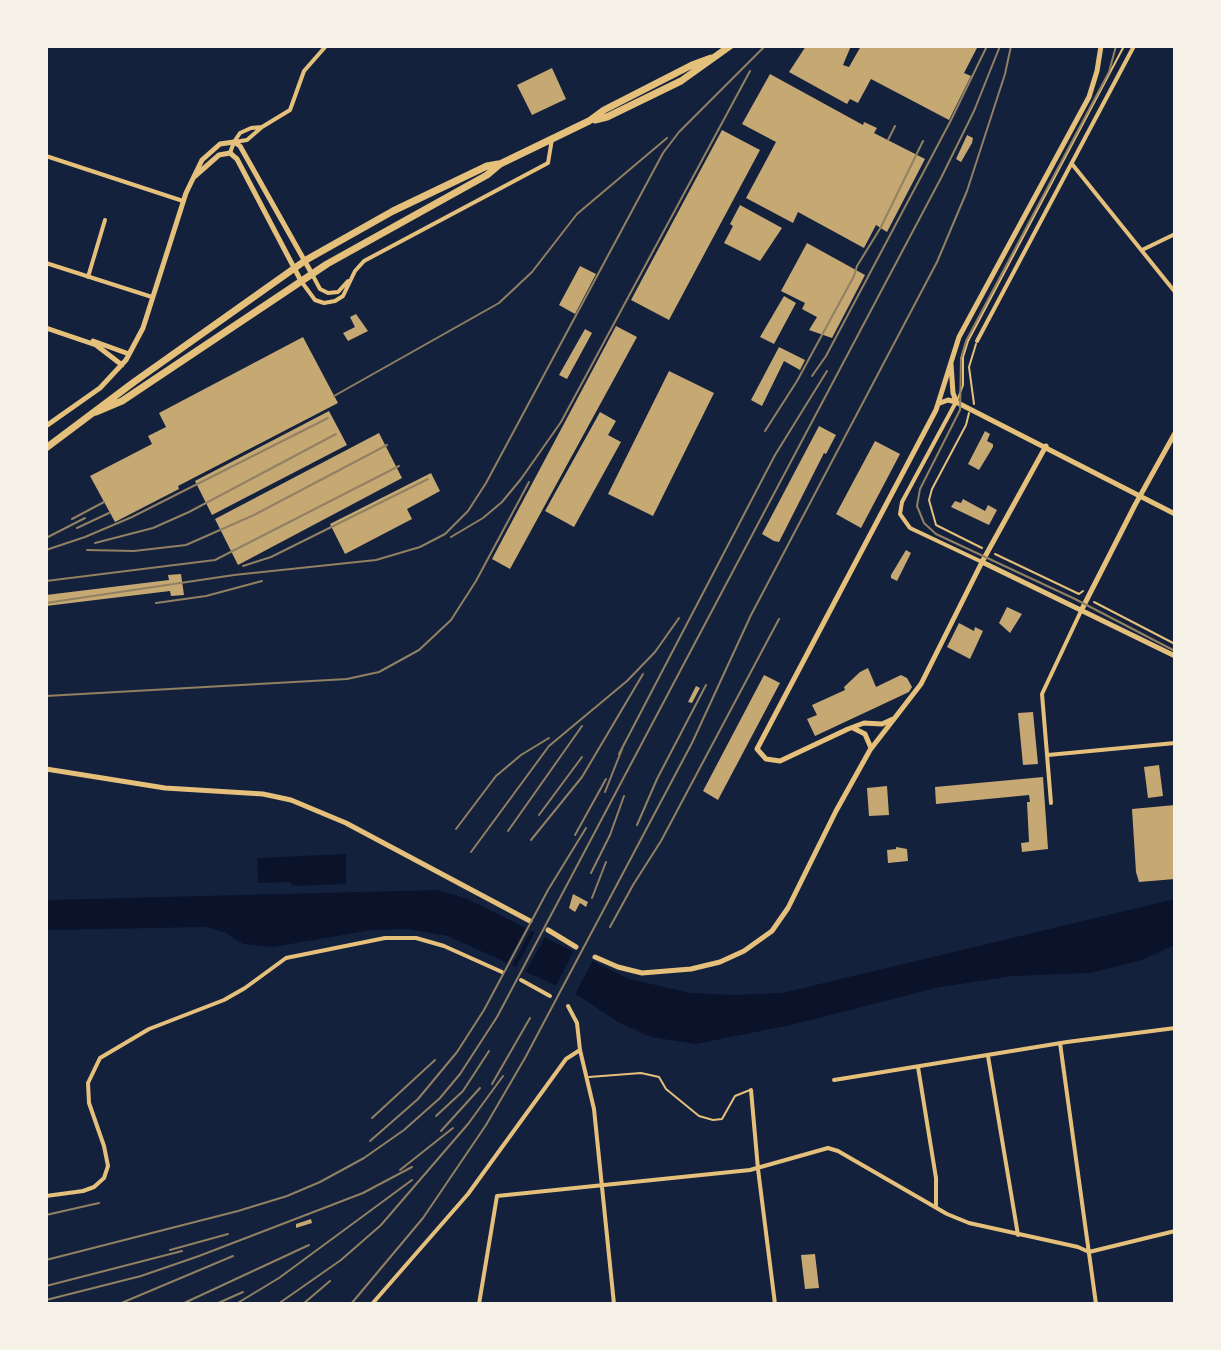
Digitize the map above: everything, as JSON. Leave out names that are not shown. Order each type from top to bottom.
[{"type":"main road","points":[[96,412],[122,401],[312,274],[487,175],[500,164],[589,121],[607,117],[652,96],[681,81],[730,46]]},
{"type":"main road","points":[[46,448],[306,260],[393,211],[487,166],[500,164]]},
{"type":"street","points":[[46,426],[100,388],[129,354],[143,328],[183,201],[191,181],[209,153],[220,144],[247,140],[290,110],[304,71],[326,46]]},
{"type":"street","points":[[893,719],[882,724],[864,723],[852,727],[780,761],[766,759],[757,749],[939,404],[959,337],[1089,97],[1101,46]]},
{"type":"street","points":[[976,344],[1134,46]]},
{"type":"street","points":[[230,153],[234,142],[245,130],[262,127]]},
{"type":"street","points":[[230,153],[242,168],[293,269],[315,300],[329,303],[343,296],[357,267],[367,259],[548,163],[552,139]]},
{"type":"street","points":[[234,142],[244,152],[320,289],[328,293],[341,290],[350,279]]},
{"type":"street","points":[[191,181],[215,157],[230,153]]},
{"type":"street","points":[[46,156],[183,201]]},
{"type":"street","points":[[1072,164],[1175,292]]},
{"type":"street","points":[[88,277],[105,220]]},
{"type":"street","points":[[1142,250],[1175,234]]},
{"type":"street","points":[[46,263],[152,297]]},
{"type":"street","points":[[46,328],[96,345],[122,365]]},
{"type":"street","points":[[85,340],[129,354]]},
{"type":"street","points":[[951,362],[956,402],[902,502],[900,514],[910,528],[1175,656]]},
{"type":"street","points":[[939,404],[948,400],[956,402],[1175,514]]},
{"type":"street","points":[[1051,803],[1042,694],[1140,495],[1175,433]]},
{"type":"street","points":[[595,957],[642,973],[691,969],[720,962],[744,951],[772,931],[790,905],[871,748],[918,690],[982,562],[1046,446]]},
{"type":"street","points":[[852,727],[863,732],[871,748]]},
{"type":"street","points":[[1048,755],[1175,743]]},
{"type":"street","points":[[46,769],[165,788],[263,794],[291,800],[346,823],[530,921]]},
{"type":"street","points":[[548,930],[576,947]]},
{"type":"street","points":[[46,1196],[83,1191],[104,1178],[108,1166],[89,1103],[88,1083],[100,1058],[149,1029],[224,1000],[286,958],[404,937],[432,942],[502,972]]},
{"type":"street","points":[[521,980],[550,996]]},
{"type":"street","points":[[568,1006],[576,1019],[594,1109],[614,1304]]},
{"type":"street","points":[[834,1080],[1060,1043],[1175,1028]]},
{"type":"street","points":[[1060,1043],[1096,1304]]},
{"type":"street","points":[[372,1304],[468,1194],[566,1059],[580,1050]]},
{"type":"street","points":[[988,1056],[1018,1235]]},
{"type":"street","points":[[918,1067],[936,1178],[936,1207]]},
{"type":"street","points":[[751,1090],[775,1304]]},
{"type":"street","points":[[479,1304],[497,1196],[758,1169],[828,1148],[969,1223],[1089,1252],[1175,1231]]},
{"type":"lane","points":[[956,402],[963,385],[963,357],[968,341],[1124,46]]},
{"type":"lane","points":[[586,1077],[641,1073],[659,1077],[666,1089],[699,1116],[713,1120],[722,1119],[735,1096],[751,1090]]},
{"type":"path","points":[[974,403],[969,367],[976,344]]},
{"type":"path","points":[[969,412],[929,500],[936,525],[989,551]]},
{"type":"water","points":[[346,854],[346,884],[293,886],[290,882],[258,883],[257,858]]},
{"type":"water","points":[[438,890],[465,898],[629,979],[691,993],[782,993],[1175,899],[1175,945],[1142,960],[1090,973],[1013,976],[940,987],[791,1025],[695,1044],[651,1037],[618,1022],[579,996],[448,936],[408,929],[372,930],[273,947],[243,944],[226,933],[207,927],[46,930],[46,900]]},
{"type":"pier","points":[[527,925],[532,928],[510,969],[505,966]]},
{"type":"pier","points":[[536,930],[546,935],[524,975],[514,971]]},
{"type":"pier","points":[[575,949],[594,958],[573,998],[554,989]]},
{"type":"building","points":[[806,46],[851,46],[843,65],[849,67],[861,46],[978,46],[964,73],[971,76],[949,120],[871,79],[858,103],[850,99],[847,104],[789,72]]},
{"type":"building","points":[[552,68],[566,99],[532,115],[517,85]]},
{"type":"building","points":[[770,74],[863,125],[864,122],[877,128],[874,133],[925,159],[887,232],[876,225],[864,248],[798,212],[793,223],[746,198],[776,142],[742,124]]},
{"type":"building","points":[[722,130],[760,150],[669,320],[631,300]]},
{"type":"building","points":[[967,135],[973,138],[972,143],[961,162],[956,159]]},
{"type":"building","points":[[740,205],[782,228],[760,261],[724,243]]},
{"type":"building","points":[[807,243],[865,275],[832,338],[809,330],[817,317],[802,309],[805,303],[781,291]]},
{"type":"building","points":[[580,266],[596,274],[575,314],[559,305]]},
{"type":"building","points":[[784,296],[796,303],[774,344],[760,337]]},
{"type":"building","points":[[356,314],[368,331],[348,341],[343,333],[355,327],[350,317]]},
{"type":"building","points":[[616,326],[637,337],[510,569],[492,559]]},
{"type":"building","points":[[585,329],[592,333],[567,379],[559,375]]},
{"type":"building","points":[[303,337],[338,403],[115,522],[90,476],[152,444],[148,436],[166,427],[159,413]]},
{"type":"building","points":[[779,347],[805,360],[800,370],[784,361],[762,406],[751,400]]},
{"type":"building","points":[[669,371],[714,393],[653,516],[608,494]]},
{"type":"building","points":[[329,411],[347,445],[212,515],[195,481]]},
{"type":"building","points":[[600,412],[616,421],[608,435],[621,442],[574,527],[545,511]]},
{"type":"building","points":[[819,426],[836,435],[779,542],[774,541],[762,534]]},
{"type":"building","points":[[985,431],[990,434],[987,441],[993,447],[979,470],[968,464]]},
{"type":"building","points":[[379,433],[402,478],[238,565],[215,519]]},
{"type":"building","points":[[875,441],[900,454],[861,528],[836,514]]},
{"type":"building","points":[[431,473],[440,491],[407,509],[412,519],[345,554],[330,524]]},
{"type":"building","points":[[963,499],[985,511],[988,505],[997,510],[989,525],[951,507],[955,501],[961,503]]},
{"type":"building","points":[[906,550],[911,553],[897,581],[891,575]]},
{"type":"building","points":[[181,574],[184,595],[171,596],[170,591],[46,606],[46,595],[169,580],[168,575]]},
{"type":"building","points":[[1007,607],[1022,614],[1010,633],[999,623]]},
{"type":"building","points":[[959,623],[974,631],[975,627],[983,631],[970,659],[947,647]]},
{"type":"building","points":[[868,668],[876,687],[901,675],[912,687],[909,692],[815,736],[807,719],[817,715],[812,705],[845,690],[844,687]]},
{"type":"building","points":[[764,675],[780,683],[718,800],[703,791]]},
{"type":"building","points":[[696,686],[700,688],[692,703],[688,702]]},
{"type":"building","points":[[1033,712],[1038,764],[1023,765],[1018,713]]},
{"type":"building","points":[[1159,765],[1163,796],[1148,798],[1144,767]]},
{"type":"building","points":[[1043,777],[1048,849],[1022,852],[1021,843],[1029,842],[1029,795],[936,804],[935,787]]},
{"type":"building","points":[[887,786],[889,815],[869,816],[867,788]]},
{"type":"building","points":[[1175,805],[1175,879],[1139,882],[1132,809]]},
{"type":"building","points":[[896,847],[907,849],[908,861],[888,863],[887,850]]},
{"type":"building","points":[[573,894],[588,902],[586,907],[580,903],[575,912],[569,908]]},
{"type":"building","points":[[311,1219],[312,1223],[296,1228],[296,1224]]},
{"type":"building","points":[[815,1254],[819,1288],[805,1289],[801,1255]]},
{"type":"tram line","points":[[1116,46],[1109,72],[966,341],[961,358],[960,410],[920,489],[917,506],[924,523],[936,534],[1075,599],[1175,651]]},
{"type":"railway","points":[[46,603],[234,575],[376,560],[420,547],[445,534],[468,511],[486,483],[663,153],[679,132],[765,46]]},
{"type":"railway","points":[[812,376],[826,356],[987,46]]},
{"type":"railway","points":[[46,1260],[238,1211],[320,1182],[364,1158],[404,1130],[440,1098],[460,1074],[497,1017],[941,178],[974,111],[1000,46]]},
{"type":"railway","points":[[351,1304],[423,1218],[486,1125],[525,1058],[692,743],[751,615],[937,262],[967,191],[1011,46]]},
{"type":"railway","points":[[451,537],[483,518],[502,502],[561,422],[750,71]]},
{"type":"railway","points":[[888,140],[895,126]]},
{"type":"railway","points":[[334,396],[499,303],[532,272],[577,214],[667,138]]},
{"type":"railway","points":[[765,431],[797,381],[881,227],[923,141]]},
{"type":"railway","points":[[619,754],[775,455],[827,371]]},
{"type":"railway","points":[[46,550],[132,517],[328,418]]},
{"type":"railway","points":[[95,543],[153,528],[189,512],[336,434]]},
{"type":"railway","points":[[87,550],[134,551],[186,545],[254,515],[387,445]]},
{"type":"railway","points":[[46,581],[215,560],[399,466]]},
{"type":"railway","points":[[243,566],[271,557],[428,479]]},
{"type":"railway","points":[[46,696],[347,679],[379,672],[419,650],[451,620],[476,581],[529,482]]},
{"type":"railway","points":[[72,519],[104,502]]},
{"type":"railway","points":[[77,528],[109,513]]},
{"type":"railway","points":[[46,538],[85,518]]},
{"type":"railway","points":[[156,603],[206,596],[262,581]]},
{"type":"railway","points":[[471,852],[549,746],[627,681],[655,652],[679,618]]},
{"type":"railway","points":[[610,927],[661,841],[779,619]]},
{"type":"railway","points":[[531,840],[582,777],[643,674]]},
{"type":"railway","points":[[637,825],[706,685]]},
{"type":"railway","points":[[508,831],[582,726]]},
{"type":"railway","points":[[456,829],[496,776],[521,755],[549,738]]},
{"type":"railway","points":[[605,792],[624,744]]},
{"type":"railway","points":[[539,815],[582,757]]},
{"type":"railway","points":[[575,835],[606,779]]},
{"type":"railway","points":[[591,873],[610,835],[624,796]]},
{"type":"railway","points":[[370,1141],[418,1099],[457,1052],[484,1010],[548,890],[586,828]]},
{"type":"railway","points":[[592,898],[606,862]]},
{"type":"railway","points":[[492,1084],[530,1018]]},
{"type":"railway","points":[[436,1116],[463,1091],[489,1051]]},
{"type":"railway","points":[[372,1118],[435,1060]]},
{"type":"railway","points":[[278,1304],[341,1260],[381,1225],[468,1124],[503,1076]]},
{"type":"railway","points":[[441,1131],[480,1088]]},
{"type":"railway","points":[[400,1170],[453,1128]]},
{"type":"railway","points":[[46,1300],[141,1276],[199,1256],[363,1193],[412,1167]]},
{"type":"railway","points":[[236,1304],[279,1278],[412,1180]]},
{"type":"railway","points":[[46,1215],[99,1203]]},
{"type":"railway","points":[[170,1250],[228,1234]]},
{"type":"railway","points":[[182,1304],[309,1245]]},
{"type":"railway","points":[[46,1286],[182,1251]]},
{"type":"railway","points":[[119,1304],[233,1256]]},
{"type":"railway","points":[[303,1304],[330,1281]]},
{"type":"railway","points":[[216,1304],[243,1292]]}]
